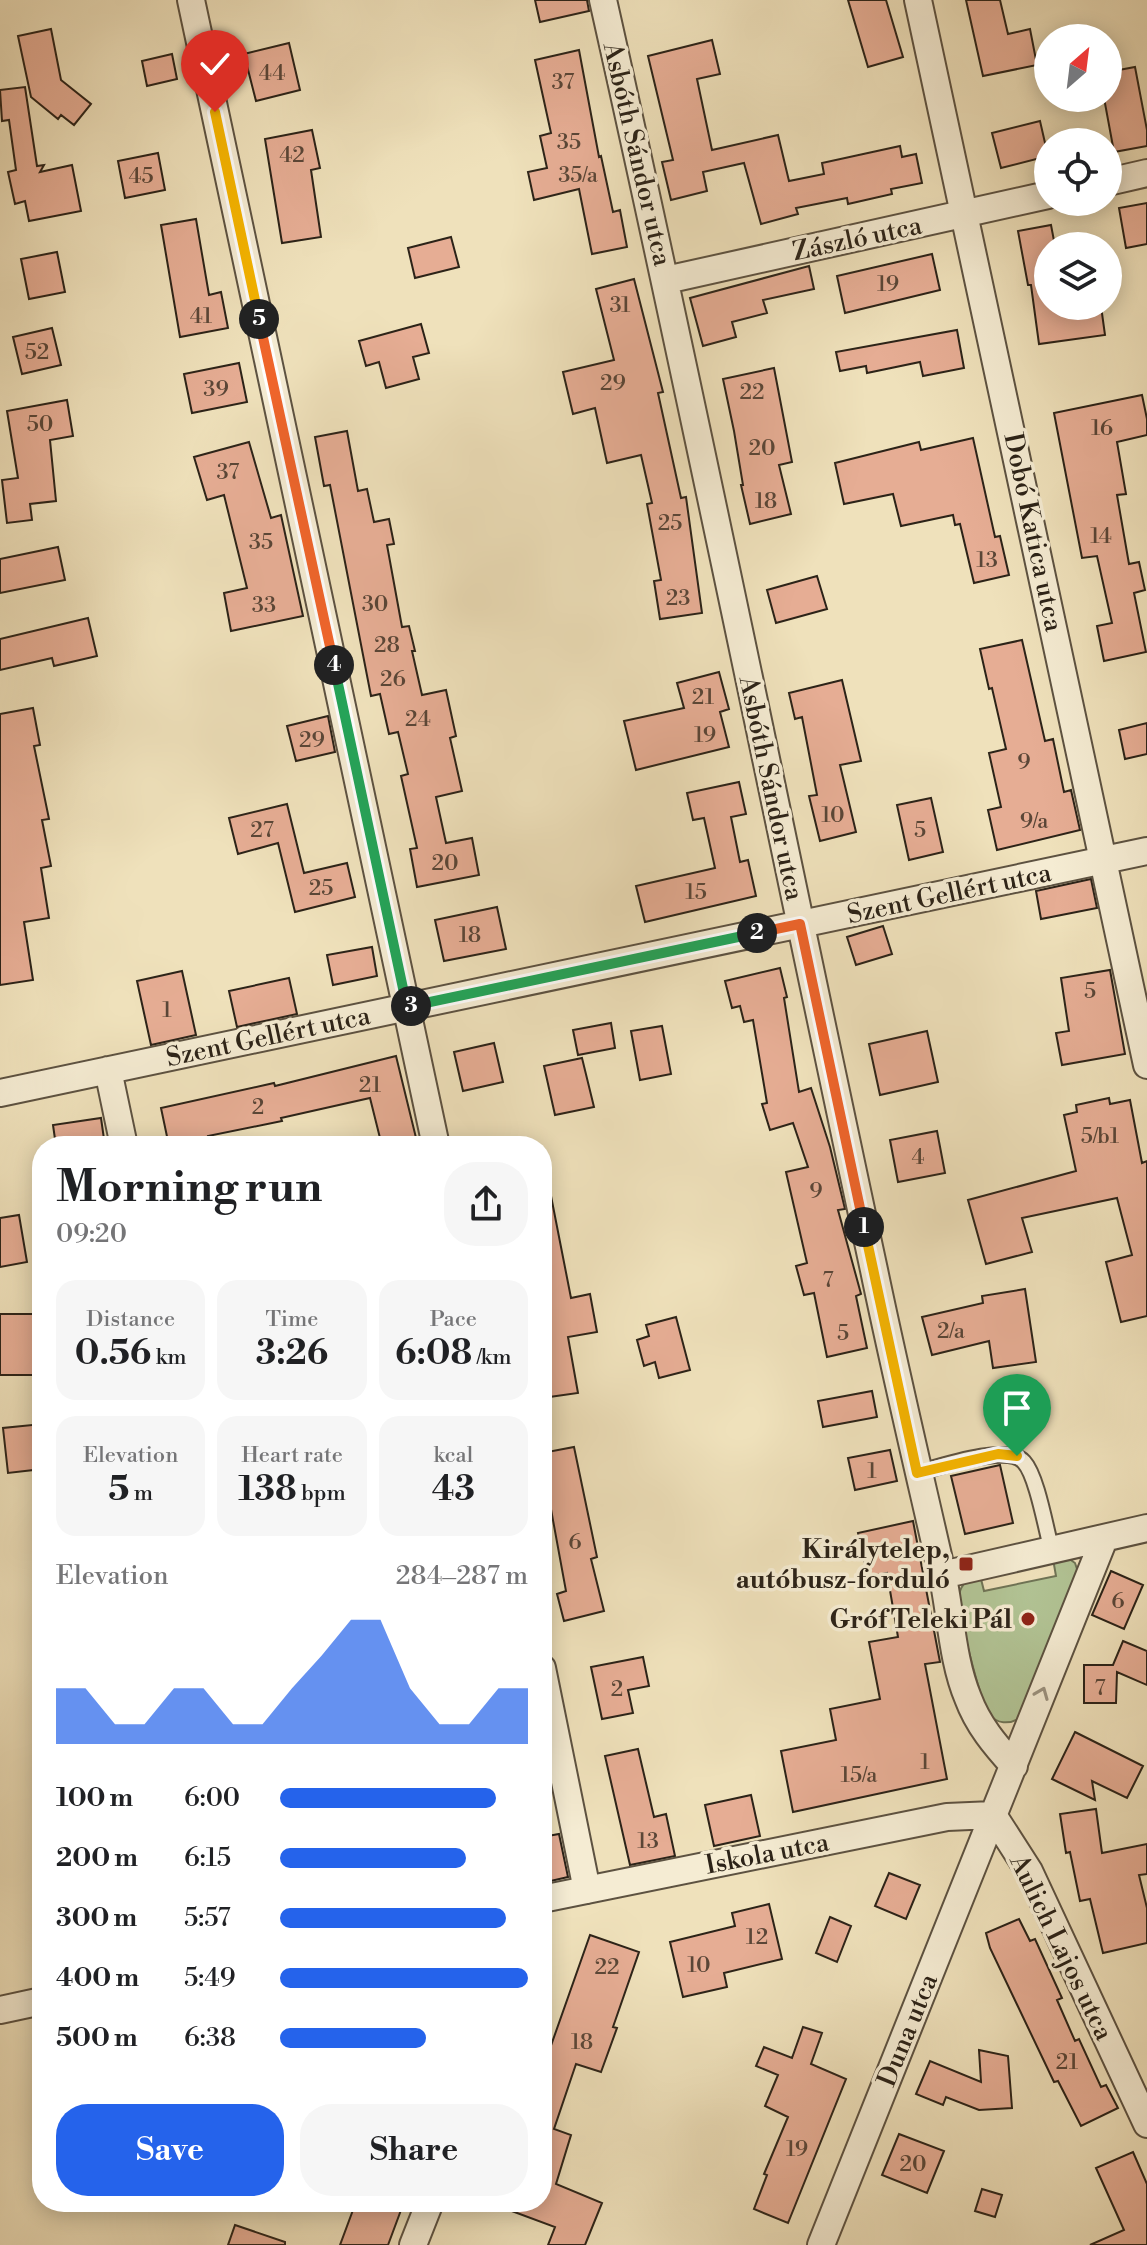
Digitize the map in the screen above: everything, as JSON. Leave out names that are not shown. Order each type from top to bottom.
[{"type":"street","points":[[191,0],[434,1136]]},
{"type":"street","name":"Asbóth Sándor utca","points":[[603,0],[666,280],[800,924],[968,1699],[986,1733],[1014,1766]]},
{"type":"street","name":"Dobó Katica utca","points":[[918,0],[1147,1065]]},
{"type":"street","points":[[1122,179],[1147,173]]},
{"type":"street","name":"Zászló utca","points":[[666,280],[1034,198]]},
{"type":"street","name":"Szent Gellért utca","points":[[0,1093],[1147,851]]},
{"type":"street","points":[[108,1070],[122,1136]]},
{"type":"street","points":[[942,1575],[1147,1528]]},
{"type":"street","name":"Duna utca","points":[[821,2245],[1104,1539]]},
{"type":"street","points":[[552,1717],[587,1890]]},
{"type":"street","name":"Iskola utca","points":[[552,1901],[587,1890],[947,1817],[993,1815]]},
{"type":"street","name":"Aulich Lajos utca","points":[[993,1815],[1029,1871],[1147,2124]]},
{"type":"street","points":[[0,2010],[32,2003]]},
{"type":"street","points":[[413,2245],[426,2212]]},
{"type":"lane","points":[[917,1473],[998,1454],[1017,1456],[1031,1473],[1052,1551]]},
{"type":"green space","points":[[1068,1558],[1075,1563],[1078,1572],[1018,1719],[1000,1722],[990,1715],[986,1707],[970,1656],[959,1603],[962,1587],[969,1579],[980,1575],[984,1591],[1056,1576],[1053,1559]]},
{"type":"building","points":[[535,0],[587,0],[589,11],[540,22]]},
{"type":"building","points":[[848,0],[886,0],[903,57],[868,67]]},
{"type":"building","points":[[966,0],[1000,0],[1008,34],[1030,29],[1034,66],[983,76]]},
{"type":"building","points":[[51,29],[61,80],[91,104],[74,125],[61,115],[58,119],[31,97],[18,36]]},
{"type":"building","points":[[712,40],[720,74],[697,79],[712,150],[778,135],[789,181],[824,174],[822,163],[900,146],[902,157],[916,154],[922,183],[891,189],[892,194],[848,204],[847,198],[796,208],[798,214],[761,224],[744,163],[703,172],[707,191],[671,200],[662,162],[673,160],[648,56]]},
{"type":"building","points":[[289,43],[300,90],[256,101],[244,54]]},
{"type":"building","points":[[579,50],[599,157],[613,212],[620,210],[627,247],[592,254],[579,189],[534,200],[528,172],[547,168],[540,136],[551,133],[535,60]]},
{"type":"building","points":[[172,54],[177,79],[147,86],[142,61]]},
{"type":"building","points":[[1135,67],[1147,130],[1147,146],[1122,151],[1122,128],[1110,128],[1107,112],[1122,112],[1122,69]]},
{"type":"building","points":[[25,87],[37,166],[44,165],[40,172],[72,165],[81,211],[29,221],[25,201],[15,204],[8,172],[16,170],[9,120],[2,121],[0,90]]},
{"type":"building","points":[[1040,121],[1042,128],[1034,128],[1034,160],[1001,168],[992,133]]},
{"type":"building","points":[[312,130],[320,168],[311,170],[321,237],[282,243],[265,139]]},
{"type":"building","points":[[158,153],[165,190],[125,198],[118,161]]},
{"type":"building","points":[[1147,203],[1147,244],[1126,248],[1120,216],[1122,207]]},
{"type":"building","points":[[196,219],[209,295],[221,292],[228,328],[180,337],[161,225]]},
{"type":"building","points":[[1051,225],[1052,232],[1034,232],[1034,307],[1031,285],[1028,285],[1018,231]]},
{"type":"building","points":[[451,237],[459,267],[415,278],[408,248]]},
{"type":"building","points":[[57,252],[65,292],[29,299],[21,259]]},
{"type":"building","points":[[932,254],[940,290],[845,313],[837,276]]},
{"type":"building","points":[[809,266],[814,289],[763,300],[767,313],[732,322],[736,337],[703,346],[690,298]]},
{"type":"building","points":[[634,279],[663,392],[658,393],[681,498],[686,497],[702,613],[660,619],[654,581],[661,580],[647,504],[652,503],[641,455],[607,463],[595,408],[573,414],[563,372],[614,360],[596,289]]},
{"type":"building","points":[[1036,320],[1103,320],[1105,335],[1039,344]]},
{"type":"building","points":[[421,324],[429,353],[413,357],[419,379],[386,388],[379,362],[366,366],[359,341]]},
{"type":"building","points":[[52,328],[61,365],[22,374],[13,337]]},
{"type":"building","points":[[957,330],[964,368],[923,376],[920,362],[867,373],[866,366],[840,371],[836,352]]},
{"type":"building","points":[[239,363],[247,402],[192,413],[184,374]]},
{"type":"building","points":[[774,368],[792,462],[779,465],[791,514],[750,524],[723,379]]},
{"type":"building","points":[[1142,395],[1147,435],[1117,442],[1126,494],[1117,495],[1129,564],[1139,562],[1145,590],[1134,593],[1146,652],[1104,661],[1097,626],[1112,623],[1097,556],[1082,558],[1054,413]]},
{"type":"building","points":[[67,400],[73,436],[50,440],[56,501],[30,504],[32,520],[7,523],[2,480],[18,478],[7,411]]},
{"type":"building","points":[[347,431],[358,491],[367,489],[374,522],[389,519],[394,544],[387,545],[402,627],[409,626],[422,695],[446,690],[456,736],[450,738],[462,791],[436,797],[446,843],[472,838],[479,875],[417,887],[410,849],[417,848],[401,776],[408,774],[398,732],[389,734],[380,694],[371,696],[330,485],[324,486],[315,437]]},
{"type":"building","points":[[973,438],[995,537],[1000,536],[1009,575],[974,583],[960,524],[955,525],[953,515],[901,526],[893,494],[844,504],[835,463],[919,442],[921,450]]},
{"type":"building","points":[[249,442],[271,518],[281,515],[303,616],[231,631],[224,593],[247,588],[224,495],[207,500],[194,457]]},
{"type":"building","points":[[58,547],[65,580],[0,593],[0,559]]},
{"type":"building","points":[[817,576],[827,609],[776,623],[767,590]]},
{"type":"building","points":[[88,618],[97,656],[54,666],[52,658],[0,670],[0,639]]},
{"type":"building","points":[[1022,640],[1045,741],[1053,739],[1064,792],[1071,790],[1080,830],[997,850],[988,810],[1001,807],[989,753],[1006,749],[980,649]]},
{"type":"building","points":[[719,672],[729,709],[720,712],[729,747],[636,770],[624,721],[684,708],[677,683]]},
{"type":"building","points":[[842,680],[861,761],[840,765],[856,832],[820,841],[809,796],[817,795],[802,717],[795,719],[789,693]]},
{"type":"building","points":[[33,708],[40,745],[34,746],[49,819],[42,820],[51,866],[41,868],[49,918],[24,922],[33,980],[0,985],[0,714]]},
{"type":"building","points":[[328,716],[335,752],[296,761],[287,726]]},
{"type":"building","points":[[1147,723],[1147,754],[1125,759],[1119,730]]},
{"type":"building","points":[[739,782],[746,814],[731,817],[740,862],[748,860],[756,896],[645,922],[636,886],[715,868],[704,818],[693,820],[687,793]]},
{"type":"building","points":[[931,798],[943,852],[909,860],[897,805]]},
{"type":"building","points":[[287,804],[304,873],[347,863],[355,897],[295,912],[278,843],[238,854],[229,818]]},
{"type":"building","points":[[1091,879],[1097,908],[1041,919],[1036,891]]},
{"type":"building","points":[[497,907],[506,949],[444,961],[435,920]]},
{"type":"building","points":[[883,926],[892,954],[856,965],[847,937]]},
{"type":"building","points":[[372,947],[377,976],[333,985],[327,955]]},
{"type":"building","points":[[780,968],[787,997],[784,998],[799,1092],[811,1088],[830,1147],[845,1209],[838,1210],[861,1294],[856,1296],[867,1348],[827,1357],[814,1293],[804,1295],[796,1266],[807,1263],[786,1172],[808,1167],[793,1123],[770,1130],[762,1104],[767,1103],[753,1020],[744,1022],[740,1006],[732,1008],[725,981]]},
{"type":"building","points":[[1110,970],[1125,1054],[1062,1065],[1056,1033],[1069,1031],[1061,978]]},
{"type":"building","points":[[182,971],[196,1035],[151,1045],[137,981]]},
{"type":"building","points":[[289,978],[297,1014],[237,1027],[229,991]]},
{"type":"building","points":[[611,1023],[615,1048],[578,1055],[573,1030]]},
{"type":"building","points":[[662,1026],[671,1074],[640,1080],[631,1031]]},
{"type":"building","points":[[927,1031],[938,1082],[880,1095],[869,1044]]},
{"type":"building","points":[[494,1043],[503,1082],[463,1091],[454,1052]]},
{"type":"building","points":[[396,1056],[416,1136],[380,1136],[370,1098],[208,1136],[167,1136],[161,1108],[274,1083],[275,1086]]},
{"type":"building","points":[[582,1058],[594,1107],[555,1115],[544,1066]]},
{"type":"building","points":[[1109,1098],[1110,1104],[1130,1100],[1142,1163],[1147,1161],[1147,1316],[1121,1322],[1106,1262],[1132,1255],[1117,1198],[1022,1218],[1032,1252],[986,1264],[968,1200],[1076,1171],[1064,1115],[1077,1112],[1076,1105]]},
{"type":"building","points":[[101,1118],[104,1136],[55,1136],[53,1125]]},
{"type":"building","points":[[937,1131],[945,1173],[898,1182],[890,1140]]},
{"type":"building","points":[[552,1201],[571,1298],[590,1294],[597,1332],[568,1337],[578,1393],[552,1397]]},
{"type":"building","points":[[19,1215],[27,1262],[0,1267],[0,1218]]},
{"type":"building","points":[[1025,1289],[1036,1362],[993,1368],[989,1341],[932,1355],[922,1317],[983,1303],[982,1296]]},
{"type":"building","points":[[0,1314],[32,1314],[32,1375],[0,1375]]},
{"type":"building","points":[[676,1317],[690,1370],[659,1378],[655,1362],[644,1366],[637,1340],[649,1336],[646,1325]]},
{"type":"building","points":[[872,1391],[877,1417],[823,1427],[818,1401]]},
{"type":"building","points":[[32,1425],[32,1470],[8,1473],[3,1428]]},
{"type":"building","points":[[574,1447],[597,1557],[591,1559],[604,1611],[564,1621],[557,1594],[566,1591],[552,1515],[552,1451]]},
{"type":"building","points":[[890,1450],[897,1481],[855,1490],[848,1458]]},
{"type":"building","points":[[1000,1465],[1013,1523],[965,1534],[951,1476]]},
{"type":"building","points":[[913,1521],[940,1662],[925,1664],[947,1779],[793,1812],[781,1751],[836,1740],[830,1709],[880,1699],[869,1642],[898,1637],[887,1573],[868,1577],[858,1533]]},
{"type":"building","points":[[1111,1571],[1143,1585],[1124,1629],[1092,1615]]},
{"type":"building","points":[[1123,1641],[1147,1651],[1147,1685],[1117,1672],[1116,1703],[1084,1703],[1084,1665],[1113,1665]]},
{"type":"building","points":[[643,1657],[649,1686],[628,1690],[633,1713],[602,1719],[591,1667]]},
{"type":"building","points":[[1075,1732],[1143,1766],[1127,1798],[1092,1781],[1095,1800],[1052,1779]]},
{"type":"building","points":[[638,1749],[654,1817],[666,1814],[675,1856],[630,1865],[605,1756]]},
{"type":"building","points":[[751,1795],[760,1836],[714,1846],[705,1805]]},
{"type":"building","points":[[1096,1809],[1102,1853],[1147,1844],[1147,1874],[1139,1875],[1147,1908],[1147,1943],[1103,1953],[1090,1899],[1080,1901],[1070,1852],[1066,1853],[1060,1814]]},
{"type":"building","points":[[559,1834],[568,1877],[552,1881],[552,1835]]},
{"type":"building","points":[[889,1873],[920,1885],[906,1919],[875,1906]]},
{"type":"building","points":[[769,1904],[782,1959],[724,1973],[727,1987],[683,1997],[670,1942],[735,1926],[732,1913]]},
{"type":"building","points":[[830,1917],[851,1926],[837,1962],[816,1953]]},
{"type":"building","points":[[1019,1919],[1030,1941],[1035,1939],[1062,1998],[1057,2000],[1075,2041],[1079,2039],[1101,2087],[1106,2085],[1118,2108],[1081,2126],[1058,2081],[1054,2082],[990,1948],[986,1933]]},
{"type":"building","points":[[590,1935],[639,1952],[601,2072],[576,2064],[554,2129],[571,2135],[556,2184],[602,2203],[585,2245],[548,2245],[555,2227],[515,2212],[552,2212],[552,2043]]},
{"type":"building","points":[[803,2027],[822,2033],[811,2064],[846,2079],[788,2223],[754,2209],[767,2175],[764,2174],[788,2117],[765,2106],[778,2075],[756,2066],[764,2047],[792,2058]]},
{"type":"building","points":[[979,2050],[1008,2056],[1012,2108],[979,2110],[946,2097],[943,2105],[916,2094],[930,2061],[981,2082]]},
{"type":"building","points":[[899,2134],[944,2151],[927,2193],[882,2175]]},
{"type":"building","points":[[1133,2152],[1147,2184],[1147,2245],[1090,2245],[1124,2230],[1096,2168]]},
{"type":"building","points":[[982,2189],[1002,2195],[995,2217],[975,2211]]},
{"type":"building","points":[[352,2212],[400,2212],[388,2245],[340,2245]]},
{"type":"building","points":[[235,2225],[285,2242],[285,2245],[228,2245]]},
{"type":"place","name":"Királytelep, autóbusz-forduló","points":[[966,1564]]},
{"type":"place","name":"Gróf Teleki Pál","points":[[1028,1619]]},
{"type":"route","points":[[215,112],[407,1007],[800,924],[917,1473],[998,1454],[1017,1456]]}]
